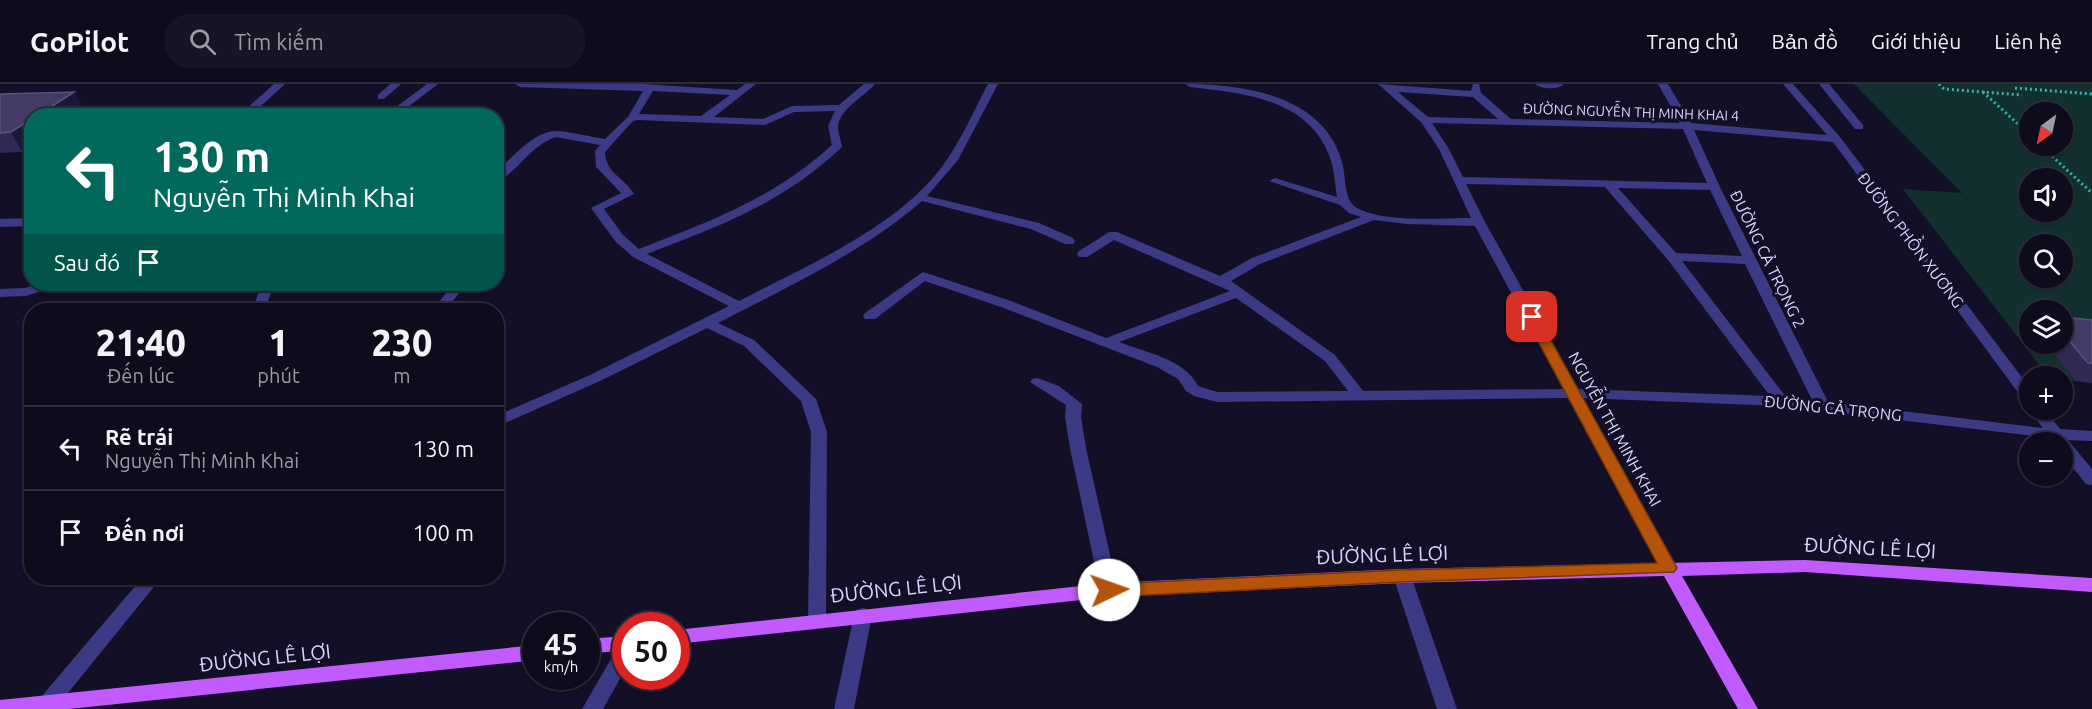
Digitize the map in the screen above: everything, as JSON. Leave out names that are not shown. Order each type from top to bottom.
[{"type":"main road","name":"ĐƯỜNG LÊ LỢI","points":[[690,635],[1109,590],[1401,576],[1805,566],[2092,585]]},
{"type":"main road","name":"NGUYỄN THỊ MINH KHAI","points":[[1669,568],[1748,709]]},
{"type":"main road","name":"ĐƯỜNG LÊ LỢI","points":[[0,708],[522,653]]},
{"type":"street","points":[[252,108],[280,84]]},
{"type":"street","points":[[381,97],[396,84]]},
{"type":"street","points":[[400,108],[434,84]]},
{"type":"street","points":[[520,84],[643,87],[738,93]]},
{"type":"street","points":[[703,120],[751,84]]},
{"type":"street","points":[[632,118],[641,116],[765,122],[792,109],[841,108],[849,104],[870,84]]},
{"type":"street","points":[[504,419],[551,399],[707,323],[818,265],[904,210],[936,181],[958,150],[993,84]]},
{"type":"street","points":[[1190,84],[1240,89],[1270,97],[1310,118],[1320,127],[1335,156],[1344,203],[1348,208],[1370,218],[1479,222]]},
{"type":"street","points":[[1540,84],[1558,85]]},
{"type":"street","name":"ĐƯỜNG CẢ TRỌNG 2","points":[[1663,84],[1687,126],[1714,187],[1822,406]]},
{"type":"street","name":"ĐƯỜNG PHỒN XƯƠNG","points":[[1788,84],[1836,139],[2019,384]]},
{"type":"street","points":[[1824,84],[1859,127]]},
{"type":"street","points":[[1385,86],[1477,89],[1508,122]]},
{"type":"street","name":"NGUYỄN THỊ MINH KHAI","points":[[1385,86],[1425,120],[1444,149],[1479,222],[1669,568]]},
{"type":"street","points":[[643,87],[648,90],[632,118],[600,151],[600,165],[606,173],[626,188],[628,194],[597,208],[619,238],[637,254],[738,306]]},
{"type":"street","points":[[637,254],[745,211],[783,191],[818,165],[837,146],[834,126],[841,108]]},
{"type":"street","name":"ĐƯỜNG NGUYỄN THỊ MINH KHAI 4","points":[[1425,120],[1687,126],[1836,139]]},
{"type":"street","points":[[504,172],[528,149],[548,136],[556,134],[609,143]]},
{"type":"street","points":[[1459,180],[1714,187]]},
{"type":"street","points":[[1275,181],[1344,203]]},
{"type":"street","points":[[1609,185],[1672,257],[1781,401]]},
{"type":"street","points":[[918,197],[1035,226],[1069,241]]},
{"type":"street","points":[[1221,281],[1257,261],[1370,218]]},
{"type":"street","points":[[0,223],[24,222]]},
{"type":"street","points":[[1083,254],[1113,235],[1234,286],[1237,292],[1330,358],[1359,396]]},
{"type":"street","points":[[1672,257],[1750,260]]},
{"type":"street","name":"ĐƯỜNG CẢ TRỌNG","points":[[870,316],[923,276],[1107,342],[1180,372],[1188,379],[1191,388],[1208,395],[1241,398],[1574,393],[1781,401],[2019,434]]},
{"type":"street","points":[[0,294],[29,291]]},
{"type":"street","points":[[444,303],[454,291]]},
{"type":"street","points":[[1107,342],[1237,292]]},
{"type":"street","points":[[707,323],[749,343],[808,399],[819,432],[817,620]]},
{"type":"street","points":[[1037,382],[1054,389],[1074,404],[1073,417],[1078,448],[1109,590]]},
{"type":"street","points":[[2045,420],[2054,432]]},
{"type":"street","name":"ĐƯỜNG CẢ TRỌNG","points":[[2073,438],[2092,436]]},
{"type":"street","points":[[2073,456],[2092,480]]},
{"type":"street","points":[[1401,576],[1448,709]]},
{"type":"street","points":[[48,703],[146,585]]},
{"type":"street","points":[[844,709],[862,615]]},
{"type":"street","points":[[592,709],[612,674]]},
{"type":"path","points":[[1939,84],[1944,88],[2022,95],[2010,84]]},
{"type":"path","points":[[2015,88],[2092,94]]},
{"type":"path","points":[[1982,92],[2019,125]]},
{"type":"path","points":[[2052,156],[2092,193]]},
{"type":"green space","points":[[1854,84],[2092,84],[2092,383],[2073,381],[2073,366],[2040,366],[2031,354],[2073,354],[2073,300],[2019,300],[2019,339],[1903,189],[1962,193]]},
{"type":"building","points":[[74,92],[49,108],[24,108],[24,124],[11,132],[0,133],[0,94]]},
{"type":"building","points":[[2073,318],[2092,320],[2092,363],[2088,363],[2073,345]]},
{"type":"route","points":[[1109,590],[1401,576],[1669,568],[1532,317]]}]
